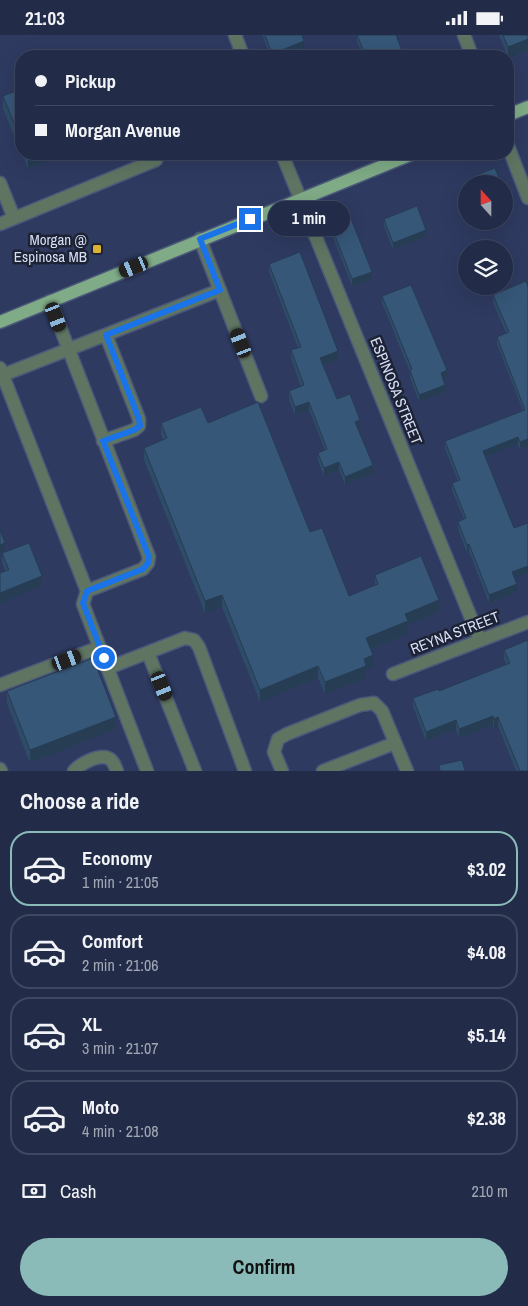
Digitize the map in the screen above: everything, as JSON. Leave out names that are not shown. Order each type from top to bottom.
[{"type":"main road","points":[[514,113],[528,107]]},
{"type":"main road","points":[[0,322],[397,160]]},
{"type":"street","points":[[235,35],[241,50]]},
{"type":"street","points":[[464,35],[470,50]]},
{"type":"street","points":[[0,224],[156,160]]},
{"type":"street","name":"ESPINOSA STREET","points":[[284,160],[480,640]]},
{"type":"street","points":[[513,160],[528,198]]},
{"type":"street","points":[[0,183],[14,218]]},
{"type":"street","points":[[200,239],[261,396]]},
{"type":"street","points":[[147,771],[83,603],[87,591],[1,371],[68,350],[220,290]]},
{"type":"street","points":[[50,301],[149,557],[148,563],[143,569],[87,591]]},
{"type":"street","points":[[103,441],[140,426],[139,419],[106,335]]},
{"type":"street","name":"REYNA STREET","points":[[393,674],[528,622]]},
{"type":"street","points":[[108,668],[185,639],[194,640],[199,647],[245,771]]},
{"type":"street","points":[[0,685],[100,647]]},
{"type":"street","points":[[148,653],[195,771]]},
{"type":"street","points":[[282,771],[274,751],[278,739],[360,705],[374,703],[382,711],[407,771]]},
{"type":"street","points":[[323,771],[395,743]]},
{"type":"street","points":[[74,771],[79,765],[100,757],[107,757],[113,761],[117,771]]},
{"type":"building","points":[[265,35],[302,35],[304,41],[282,50],[271,50]]},
{"type":"building","points":[[357,35],[396,35],[402,50],[363,50]]},
{"type":"building","points":[[503,35],[528,35],[528,39],[508,47]]},
{"type":"building","points":[[15,91],[15,125],[3,96]]},
{"type":"building","points":[[495,168],[498,175],[477,175]]},
{"type":"building","points":[[417,206],[426,230],[393,243],[384,219]]},
{"type":"building","points":[[350,216],[372,272],[352,279],[330,223]]},
{"type":"building","points":[[300,252],[338,351],[320,358],[337,399],[350,394],[360,420],[355,422],[373,465],[345,477],[339,462],[324,468],[318,453],[327,449],[309,402],[295,407],[289,391],[304,385],[291,350],[301,347],[269,264]]},
{"type":"building","points":[[526,281],[528,287],[528,439],[520,442],[518,437],[483,451],[514,528],[528,523],[528,566],[512,572],[517,584],[489,595],[469,544],[467,545],[458,522],[466,518],[452,483],[460,480],[445,441],[525,410],[497,337],[509,332],[493,295],[513,295],[513,287]]},
{"type":"building","points":[[411,285],[447,370],[441,373],[445,385],[419,395],[410,370],[412,369],[382,296]]},
{"type":"building","points":[[258,402],[310,532],[322,528],[349,596],[378,584],[375,575],[421,556],[439,600],[405,614],[408,621],[366,638],[373,655],[364,659],[366,666],[325,682],[318,666],[260,690],[222,595],[205,601],[144,448],[167,438],[161,423],[201,407],[208,423]]},
{"type":"building","points":[[0,529],[5,543],[0,545]]},
{"type":"building","points":[[29,543],[42,576],[0,593],[0,573],[9,570],[2,553]]},
{"type":"building","points":[[528,640],[528,771],[520,771],[498,717],[494,719],[493,716],[459,729],[456,720],[426,732],[413,698],[438,689],[439,691],[510,663],[504,650]]},
{"type":"building","points":[[93,658],[116,717],[30,750],[7,691]]},
{"type":"building","points":[[462,760],[465,771],[440,771],[439,765]]},
{"type":"place","name":"Morgan @ Espinosa MB","points":[[97,249]]},
{"type":"route","points":[[104,658],[83,603],[87,591],[143,569],[148,563],[149,557],[103,441],[140,426],[139,419],[106,335],[220,290],[200,239],[250,219]]}]
